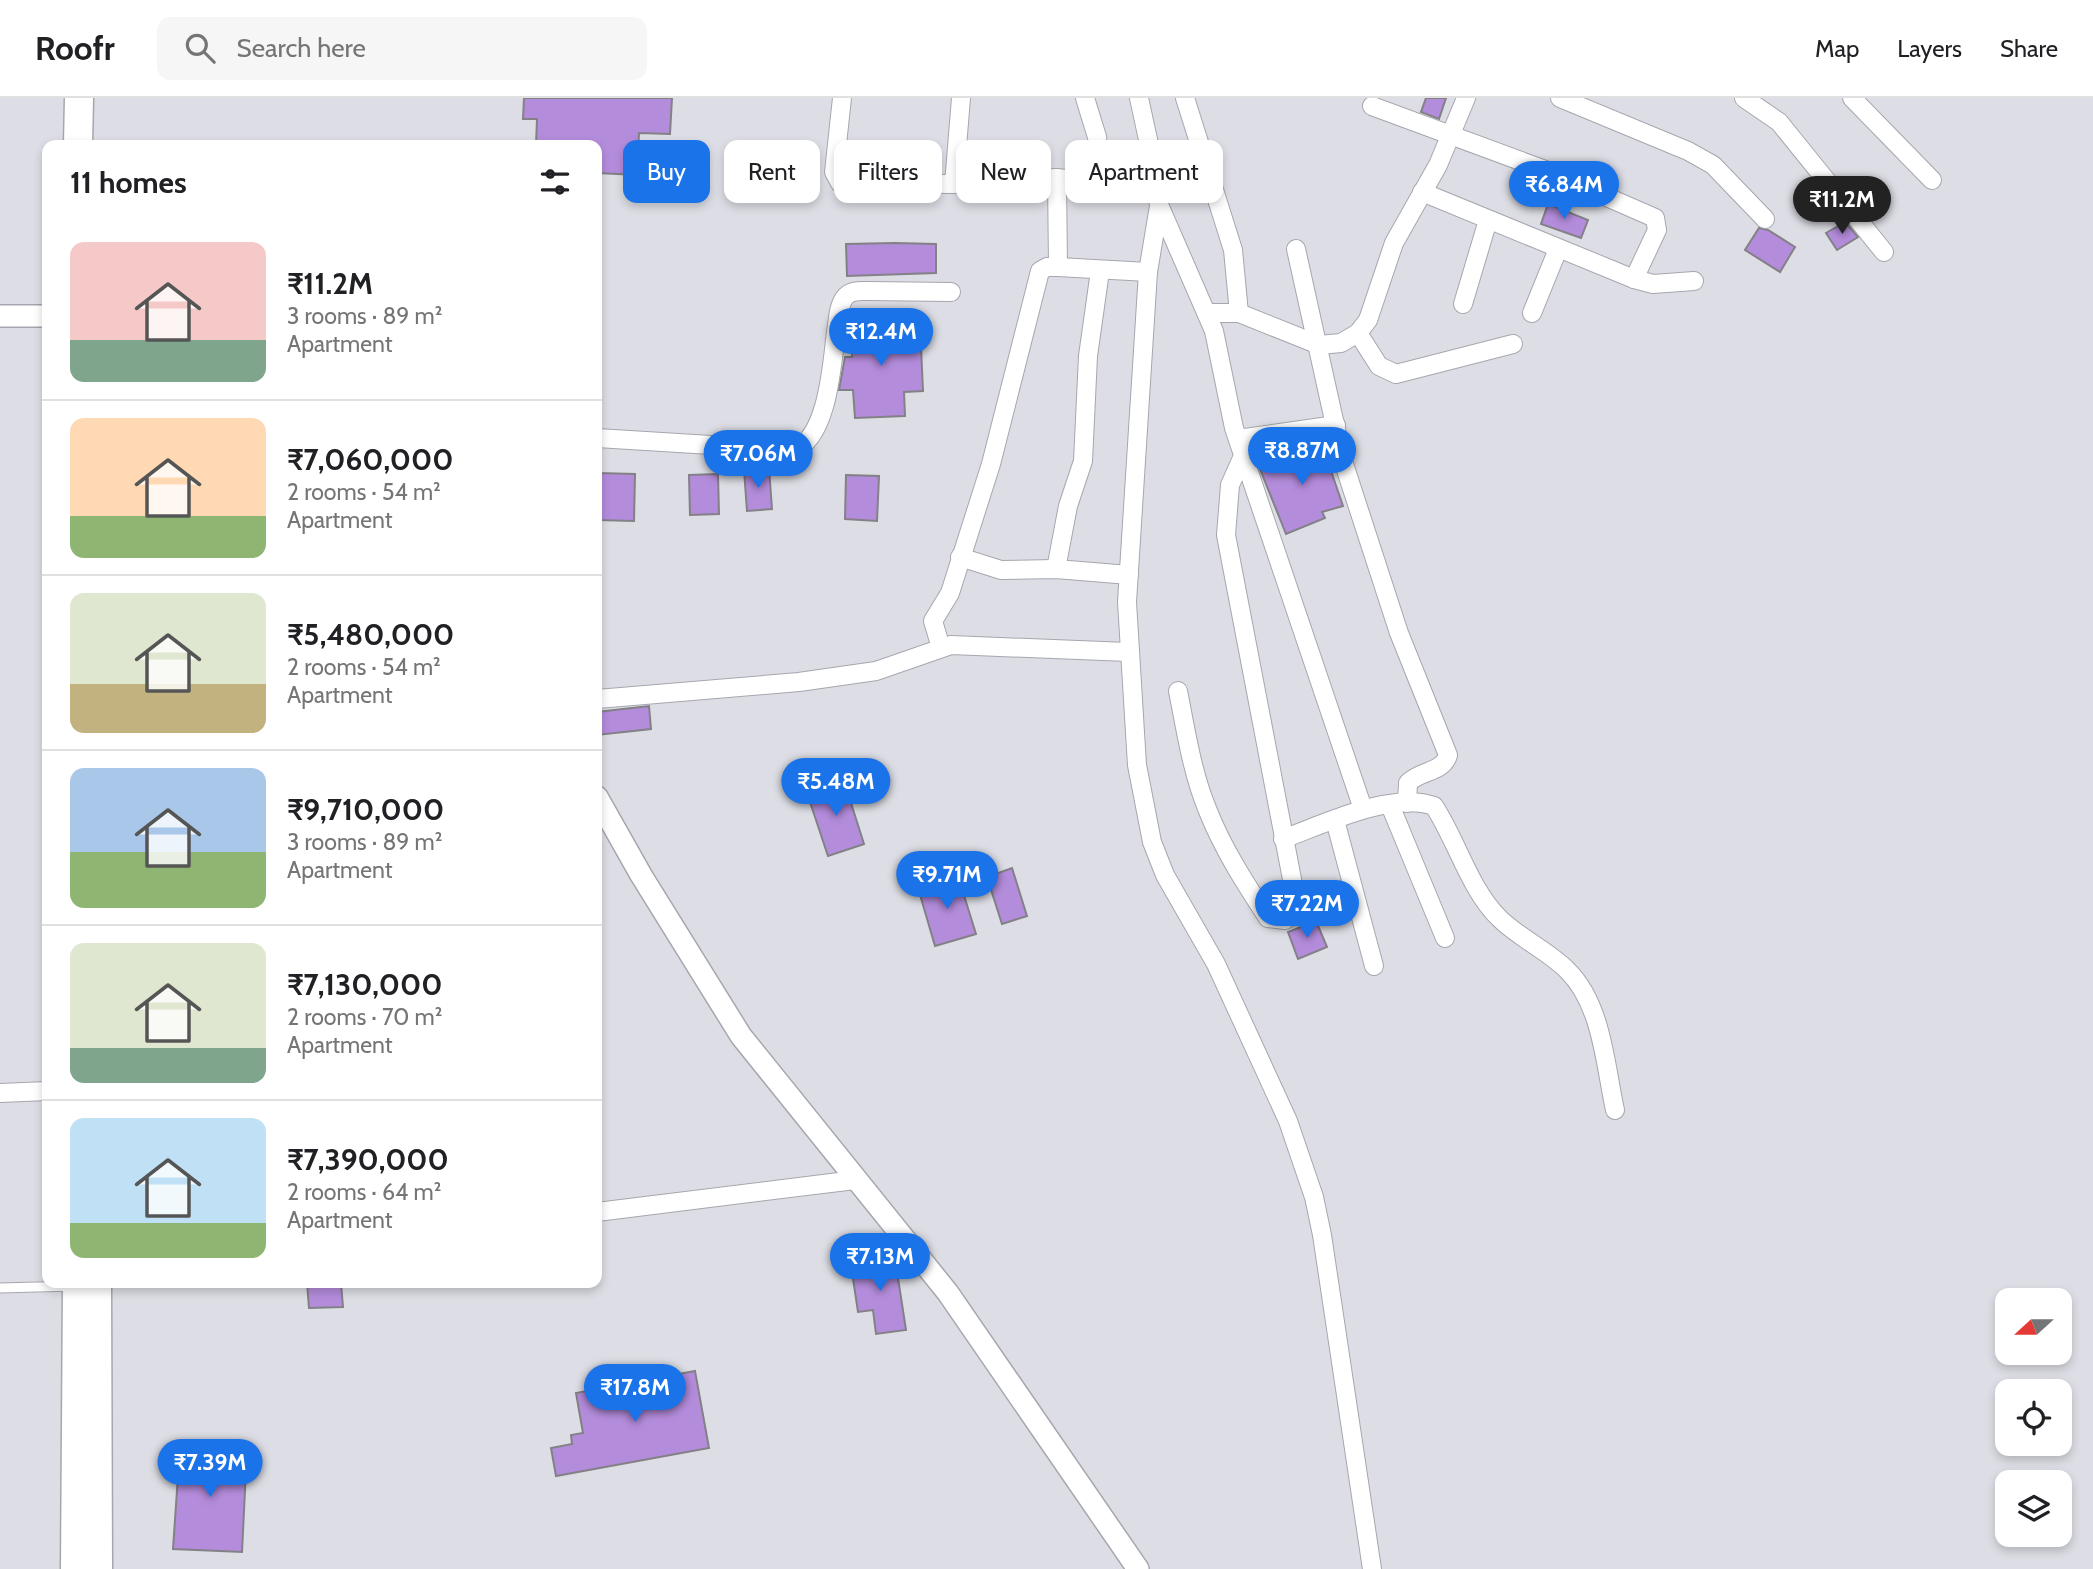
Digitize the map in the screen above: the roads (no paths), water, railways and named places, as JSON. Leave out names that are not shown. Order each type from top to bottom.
[{"type":"main road","points":[[78,140],[79,98]]},
{"type":"main road","points":[[75,1569],[84,1288]]},
{"type":"main road","points":[[84,1288],[98,1569]]},
{"type":"street","points":[[842,98],[834,172],[840,183],[954,184],[1065,178]]},
{"type":"street","points":[[954,184],[961,98]]},
{"type":"street","points":[[1085,98],[1097,140]]},
{"type":"street","points":[[1139,98],[1148,140]]},
{"type":"street","points":[[1185,98],[1233,250],[1239,313]]},
{"type":"street","points":[[1207,313],[1239,313],[1319,345],[1342,343],[1359,333],[1368,320],[1394,243],[1451,135],[1466,98]]},
{"type":"street","points":[[1560,98],[1705,160],[1731,180],[1765,219]]},
{"type":"street","points":[[1744,98],[1779,122],[1884,252]]},
{"type":"street","points":[[1852,98],[1932,180]]},
{"type":"street","points":[[1372,106],[1545,170],[1655,218],[1657,230],[1634,279]]},
{"type":"street","points":[[1053,267],[1057,178]]},
{"type":"street","points":[[1422,192],[1634,279],[1653,284],[1694,281]]},
{"type":"street","points":[[1159,203],[1148,272],[1129,575],[1128,652],[1137,765],[1152,842],[1165,876],[1216,964],[1288,1121],[1314,1197],[1372,1569]]},
{"type":"street","points":[[1159,206],[1214,331],[1240,448],[1363,809]]},
{"type":"street","points":[[1463,304],[1488,220]]},
{"type":"street","points":[[1296,249],[1343,461],[1399,633],[1448,755],[1440,767],[1408,783],[1398,804],[1445,938]]},
{"type":"street","points":[[1532,313],[1558,249]]},
{"type":"street","points":[[936,637],[935,616],[950,593],[991,464],[1042,268],[1148,272]]},
{"type":"street","points":[[1056,569],[1068,506],[1083,461],[1088,356],[1100,271]]},
{"type":"street","points":[[602,438],[794,450],[804,446],[813,435],[824,406],[839,312],[846,296],[854,291],[951,292]]},
{"type":"street","points":[[0,316],[42,316]]},
{"type":"street","points":[[1359,333],[1379,366],[1396,374],[1513,344]]},
{"type":"street","points":[[1240,448],[1336,425]]},
{"type":"street","points":[[1178,691],[1190,751],[1207,809],[1231,860],[1268,918],[1275,921],[1285,920],[1295,911],[1226,535],[1230,485],[1240,448]]},
{"type":"street","points":[[960,556],[1001,570],[1056,569],[1129,575]]},
{"type":"street","points":[[602,699],[706,691],[876,671],[936,637],[968,645],[1052,651],[1128,652]]},
{"type":"street","points":[[1283,839],[1363,809],[1423,802],[1434,806],[1487,902],[1499,918],[1566,968],[1580,985],[1590,1002],[1615,1110]]},
{"type":"street","points":[[602,806],[641,875],[741,1036],[948,1293],[1138,1569]]},
{"type":"street","points":[[1335,820],[1374,966]]},
{"type":"street","points":[[0,1093],[42,1091]]},
{"type":"street","points":[[602,1211],[855,1180]]},
{"type":"lane","points":[[0,1288],[42,1286]]}]
